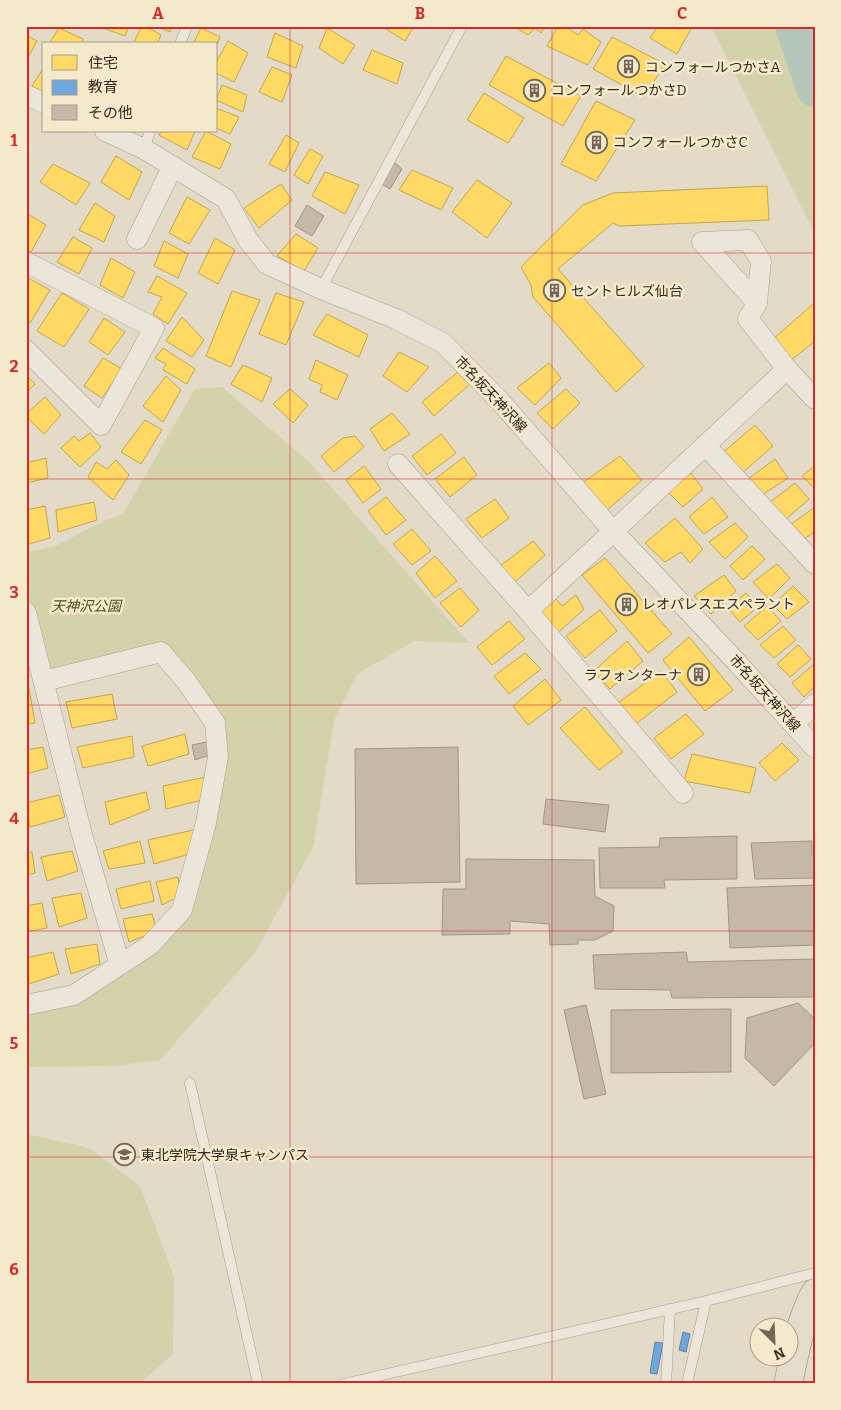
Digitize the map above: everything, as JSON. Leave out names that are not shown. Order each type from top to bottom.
[{"type":"main road","points":[[788,1384],[800,1332],[810,1301],[815,1293]]},
{"type":"street","points":[[26,95],[42,102]]},
{"type":"street","name":"市名坂天神沢線","points":[[110,132],[147,140],[173,166],[226,199],[248,240],[267,264],[321,289],[396,319],[443,344],[499,400],[612,531],[815,748]]},
{"type":"street","points":[[137,239],[173,166]]},
{"type":"street","points":[[26,262],[154,328],[101,425],[26,350]]},
{"type":"street","points":[[757,303],[748,319],[787,369],[815,399]]},
{"type":"street","points":[[528,611],[787,369]]},
{"type":"street","points":[[705,444],[815,564]]},
{"type":"street","points":[[398,464],[528,611],[682,793]]},
{"type":"street","points":[[26,612],[81,831],[120,965]]},
{"type":"street","points":[[26,1005],[74,994],[150,945],[182,910],[206,823],[218,757],[215,723],[186,681],[161,652],[44,681]]},
{"type":"street","points":[[793,724],[815,704]]},
{"type":"lane","points":[[181,42],[187,26]]},
{"type":"lane","points":[[321,289],[462,26]]},
{"type":"lane","points":[[190,1083],[258,1384]]},
{"type":"lane","points":[[343,1384],[706,1301],[815,1273]]},
{"type":"lane","points":[[687,1384],[706,1301]]},
{"type":"lane","points":[[666,1384],[670,1309]]},
{"type":"green space","points":[[711,26],[815,26],[815,233]]},
{"type":"green space","name":"天神沢公園","points":[[222,387],[309,462],[469,643],[414,641],[357,674],[334,721],[313,847],[256,951],[160,1060],[112,1066],[26,1067],[26,1005],[74,995],[182,910],[215,723],[161,652],[44,681],[26,612],[26,552],[56,546],[104,521],[123,514],[195,389]]},
{"type":"green space","points":[[26,1134],[89,1148],[140,1186],[174,1277],[173,1354],[139,1384],[26,1384]]},
{"type":"building: 住宅","points":[[98,26],[129,26],[125,36]]},
{"type":"building: 住宅","points":[[142,26],[146,26],[161,35],[158,42],[134,42]]},
{"type":"building: 住宅","points":[[156,26],[172,26],[170,32]]},
{"type":"building: 住宅","points":[[381,26],[414,26],[405,41]]},
{"type":"building: 住宅","points":[[513,26],[545,26],[541,33],[535,28],[528,35]]},
{"type":"building: 住宅","points":[[558,26],[564,26],[578,35],[583,29],[601,42],[588,65],[547,46]]},
{"type":"building: 住宅","points":[[658,26],[692,27],[677,54],[650,38]]},
{"type":"building: 住宅","points":[[59,28],[83,39],[82,42],[50,42]]},
{"type":"building: 住宅","points":[[201,28],[220,37],[218,42],[194,42]]},
{"type":"building: 住宅","points":[[327,28],[355,45],[343,64],[319,48]]},
{"type":"building: 住宅","points":[[275,33],[303,46],[296,68],[267,57]]},
{"type":"building: 住宅","points":[[26,35],[37,41],[26,61]]},
{"type":"building: 住宅","name":"コンフォールつかさA","points":[[612,37],[665,64],[644,97],[593,69]]},
{"type":"building: 住宅","points":[[228,41],[248,53],[234,82],[218,74],[218,59]]},
{"type":"building: 住宅","points":[[372,50],[403,63],[397,84],[363,70]]},
{"type":"building: 住宅","name":"コンフォールつかさD","points":[[506,56],[581,96],[563,126],[489,85]]},
{"type":"building: 住宅","points":[[272,67],[292,75],[282,102],[259,92]]},
{"type":"building: 住宅","points":[[42,70],[42,91],[32,86]]},
{"type":"building: 住宅","points":[[222,85],[247,95],[243,112],[218,101]]},
{"type":"building: 住宅","points":[[484,93],[524,118],[508,143],[467,120]]},
{"type":"building: 住宅","name":"コンフォールつかさC","points":[[596,101],[635,120],[596,181],[561,164]]},
{"type":"building: 住宅","points":[[218,109],[239,117],[230,134],[218,129]]},
{"type":"building: 住宅","points":[[160,132],[195,132],[187,150],[159,135]]},
{"type":"building: 住宅","points":[[205,132],[231,144],[220,169],[192,157]]},
{"type":"building: 住宅","points":[[286,135],[299,143],[285,172],[269,164]]},
{"type":"building: 住宅","points":[[310,149],[323,156],[308,184],[294,175]]},
{"type":"building: 住宅","points":[[116,156],[142,172],[129,200],[101,182]]},
{"type":"building: 住宅","points":[[53,164],[90,183],[76,205],[40,182]]},
{"type":"building: 住宅","points":[[412,170],[453,188],[441,210],[399,190]]},
{"type":"building: 住宅","points":[[325,172],[359,185],[345,214],[312,196]]},
{"type":"building: 住宅","points":[[477,180],[512,203],[487,238],[452,212]]},
{"type":"building: 住宅","points":[[281,184],[292,200],[259,228],[244,208]]},
{"type":"building: 住宅","name":"セントヒルズ仙台","points":[[767,186],[769,220],[619,226],[613,223],[558,269],[644,366],[616,392],[533,297],[531,285],[521,267],[583,205],[613,193]]},
{"type":"building: 住宅","points":[[187,197],[210,210],[189,244],[169,233]]},
{"type":"building: 住宅","points":[[95,203],[115,216],[104,242],[79,230]]},
{"type":"building: 住宅","points":[[26,213],[46,225],[31,252],[26,249]]},
{"type":"building: 住宅","points":[[296,234],[318,248],[304,271],[277,256]]},
{"type":"building: 住宅","points":[[73,237],[92,248],[79,274],[57,262]]},
{"type":"building: 住宅","points":[[215,238],[235,250],[218,284],[198,273]]},
{"type":"building: 住宅","points":[[164,241],[188,254],[178,278],[154,266]]},
{"type":"building: 住宅","points":[[111,258],[135,272],[123,298],[100,285]]},
{"type":"building: 住宅","points":[[157,276],[187,293],[168,324],[153,314],[162,297],[148,292]]},
{"type":"building: 住宅","points":[[28,278],[50,290],[30,323],[26,320],[26,281]]},
{"type":"building: 住宅","points":[[232,291],[260,300],[231,367],[206,356]]},
{"type":"building: 住宅","points":[[62,293],[89,309],[64,347],[37,331]]},
{"type":"building: 住宅","points":[[276,293],[304,302],[286,345],[259,334]]},
{"type":"building: 住宅","points":[[813,304],[815,305],[815,341],[790,361],[772,340]]},
{"type":"building: 住宅","points":[[327,314],[368,335],[359,357],[313,335]]},
{"type":"building: 住宅","points":[[182,317],[204,340],[192,357],[166,341]]},
{"type":"building: 住宅","points":[[104,318],[125,332],[108,355],[89,342]]},
{"type":"building: 住宅","points":[[163,348],[195,369],[187,384],[163,370],[166,364],[155,358]]},
{"type":"building: 住宅","points":[[399,352],[429,367],[407,392],[383,376]]},
{"type":"building: 住宅","points":[[103,358],[122,369],[102,398],[84,386]]},
{"type":"building: 住宅","points":[[316,360],[348,375],[337,400],[320,392],[322,385],[309,379]]},
{"type":"building: 住宅","points":[[549,363],[561,378],[535,405],[517,388]]},
{"type":"building: 住宅","points":[[243,365],[272,378],[262,402],[231,384]]},
{"type":"building: 住宅","points":[[459,371],[471,383],[434,416],[422,402]]},
{"type":"building: 住宅","points":[[26,375],[35,384],[26,393]]},
{"type":"building: 住宅","points":[[166,376],[181,390],[163,422],[143,406]]},
{"type":"building: 住宅","points":[[290,389],[308,405],[293,423],[273,404]]},
{"type":"building: 住宅","points":[[566,389],[580,403],[553,429],[537,413]]},
{"type":"building: 住宅","points":[[45,397],[61,415],[44,434],[26,414]]},
{"type":"building: 住宅","points":[[392,413],[410,434],[384,451],[370,429]]},
{"type":"building: 住宅","points":[[145,420],[162,430],[141,464],[121,452]]},
{"type":"building: 住宅","points":[[755,425],[773,446],[740,475],[720,455]]},
{"type":"building: 住宅","points":[[90,433],[101,447],[80,467],[61,448],[74,436],[79,441]]},
{"type":"building: 住宅","points":[[441,434],[456,453],[427,475],[412,456]]},
{"type":"building: 住宅","points":[[355,436],[364,447],[334,472],[321,456],[343,438]]},
{"type":"building: 住宅","points":[[620,456],[642,480],[607,510],[581,484]]},
{"type":"building: 住宅","points":[[464,457],[477,475],[450,497],[435,479]]},
{"type":"building: 住宅","points":[[46,458],[48,478],[26,483],[26,463]]},
{"type":"building: 住宅","points":[[775,459],[788,478],[762,495],[748,479]]},
{"type":"building: 住宅","points":[[116,460],[129,475],[113,500],[88,477],[96,462],[107,469]]},
{"type":"building: 住宅","points":[[364,466],[381,489],[363,503],[346,480]]},
{"type":"building: 住宅","points":[[815,466],[815,489],[802,476]]},
{"type":"building: 住宅","points":[[691,473],[703,489],[683,507],[667,491]]},
{"type":"building: 住宅","points":[[795,483],[809,499],[785,520],[769,503]]},
{"type":"building: 住宅","points":[[386,497],[406,520],[386,535],[368,511]]},
{"type":"building: 住宅","points":[[712,497],[728,517],[704,534],[689,517]]},
{"type":"building: 住宅","points":[[495,499],[509,518],[482,538],[466,519]]},
{"type":"building: 住宅","points":[[94,502],[97,520],[58,532],[56,510]]},
{"type":"building: 住宅","points":[[45,506],[50,538],[26,545],[26,510]]},
{"type":"building: 住宅","points":[[815,507],[815,531],[803,540],[790,525]]},
{"type":"building: 住宅","points":[[675,518],[703,549],[690,563],[681,552],[665,562],[645,543]]},
{"type":"building: 住宅","points":[[735,523],[748,537],[725,559],[709,542]]},
{"type":"building: 住宅","points":[[412,529],[431,551],[412,565],[393,544]]},
{"type":"building: 住宅","points":[[533,541],[545,555],[515,582],[500,566]]},
{"type":"building: 住宅","points":[[752,546],[765,559],[743,580],[730,566]]},
{"type":"building: 住宅","points":[[435,556],[457,581],[435,598],[416,573]]},
{"type":"building: 住宅","name":"レオパレスエスペラント","points":[[605,558],[672,634],[648,653],[582,575]]},
{"type":"building: 住宅","points":[[777,564],[790,578],[769,599],[753,582]]},
{"type":"building: 住宅","points":[[724,575],[736,591],[711,614],[694,596]]},
{"type":"building: 住宅","points":[[793,586],[809,602],[787,619],[773,605]]},
{"type":"building: 住宅","points":[[460,588],[479,610],[461,627],[440,603]]},
{"type":"building: 住宅","points":[[746,593],[759,606],[740,622],[728,608]]},
{"type":"building: 住宅","points":[[576,595],[584,609],[557,634],[539,612],[554,597],[562,606]]},
{"type":"building: 住宅","points":[[767,606],[781,621],[758,640],[744,626]]},
{"type":"building: 住宅","points":[[600,610],[617,631],[585,658],[566,636]]},
{"type":"building: 住宅","points":[[509,621],[525,639],[492,665],[477,647]]},
{"type":"building: 住宅","points":[[783,626],[796,640],[774,658],[760,645]]},
{"type":"building: 住宅","name":"ラフォンターナ","points":[[689,637],[733,690],[705,711],[663,660]]},
{"type":"building: 住宅","points":[[627,641],[643,661],[610,689],[594,671]]},
{"type":"building: 住宅","points":[[798,645],[811,659],[790,677],[777,664]]},
{"type":"building: 住宅","points":[[525,653],[541,669],[509,694],[494,676]]},
{"type":"building: 住宅","points":[[814,664],[815,686],[804,697],[792,683]]},
{"type":"building: 住宅","points":[[661,671],[677,692],[637,723],[618,703]]},
{"type":"building: 住宅","points":[[545,679],[561,700],[528,725],[513,706]]},
{"type":"building: 住宅","points":[[29,688],[35,723],[26,724],[26,689]]},
{"type":"building: 住宅","points":[[112,694],[117,719],[72,728],[66,702]]},
{"type":"building: 住宅","points":[[585,707],[623,752],[599,770],[560,728]]},
{"type":"building: 住宅","points":[[686,714],[704,734],[671,759],[654,738]]},
{"type":"building: 住宅","points":[[185,734],[189,754],[148,766],[142,746]]},
{"type":"building: 住宅","points":[[132,736],[134,757],[83,768],[77,747]]},
{"type":"building: 住宅","points":[[782,743],[799,760],[775,781],[759,763]]},
{"type":"building: 住宅","points":[[43,747],[48,768],[26,774],[26,750]]},
{"type":"building: 住宅","points":[[692,754],[756,768],[750,793],[684,781]]},
{"type":"building: 住宅","points":[[206,777],[206,799],[166,809],[163,786]]},
{"type":"building: 住宅","points":[[146,792],[150,809],[110,825],[105,802]]},
{"type":"building: 住宅","points":[[59,795],[65,817],[30,827],[26,803]]},
{"type":"building: 住宅","points":[[198,829],[193,853],[154,864],[148,840]]},
{"type":"building: 住宅","points":[[140,841],[145,863],[109,869],[103,851]]},
{"type":"building: 住宅","points":[[72,851],[78,871],[47,881],[41,857]]},
{"type":"building: 住宅","points":[[32,852],[35,873],[26,875],[26,853]]},
{"type":"building: 住宅","points":[[178,877],[180,896],[162,905],[156,882]]},
{"type":"building: 住宅","points":[[150,881],[154,901],[121,909],[116,889]]},
{"type":"building: 住宅","points":[[81,893],[87,918],[59,927],[52,898]]},
{"type":"building: 住宅","points":[[42,903],[47,928],[26,932],[26,906]]},
{"type":"building: 住宅","points":[[152,914],[157,931],[129,942],[123,919]]},
{"type":"building: 住宅","points":[[97,944],[100,964],[71,974],[65,949]]},
{"type":"building: 住宅","points":[[53,952],[59,974],[26,985],[26,958]]},
{"type":"building: 教育","points":[[683,1332],[690,1334],[686,1352],[679,1350]]},
{"type":"building: 教育","points":[[655,1342],[663,1343],[657,1374],[650,1373]]},
{"type":"building: その他","points":[[394,162],[402,169],[390,189],[382,184]]},
{"type":"building: その他","points":[[307,205],[324,216],[312,236],[295,226]]},
{"type":"building: その他","points":[[211,741],[213,754],[195,760],[192,745]]},
{"type":"building: その他","points":[[458,747],[460,882],[356,884],[355,749]]},
{"type":"building: その他","points":[[546,799],[609,805],[605,832],[543,824]]},
{"type":"building: その他","points":[[737,836],[737,879],[664,880],[665,888],[600,888],[599,848],[659,847],[660,838]]},
{"type":"building: その他","points":[[812,841],[812,855],[815,855],[815,878],[755,879],[751,843]]},
{"type":"building: その他","points":[[466,859],[594,860],[595,896],[614,906],[613,931],[595,940],[578,940],[578,944],[550,945],[549,924],[510,921],[510,934],[442,935],[443,889],[466,889]]},
{"type":"building: その他","points":[[815,885],[815,945],[730,948],[727,888]]},
{"type":"building: その他","points":[[686,952],[688,962],[815,959],[815,997],[672,998],[670,990],[595,989],[593,955]]},
{"type":"building: その他","points":[[798,1003],[815,1019],[815,1043],[774,1086],[745,1058],[747,1018]]},
{"type":"building: その他","points":[[586,1005],[606,1094],[584,1099],[564,1010]]},
{"type":"building: その他","points":[[731,1009],[731,1072],[611,1073],[611,1010]]},
{"type":"waterway","points":[[794,26],[815,88]]},
{"type":"place","name":"コンフォールつかさA","points":[[629,67]]},
{"type":"place","name":"コンフォールつかさD","points":[[535,90]]},
{"type":"place","name":"コンフォールつかさC","points":[[597,142]]},
{"type":"place","name":"セントヒルズ仙台","points":[[555,291]]},
{"type":"place","name":"レオパレスエスペラント","points":[[626,604]]},
{"type":"place","name":"ラフォンターナ","points":[[698,675]]},
{"type":"place","name":"東北学院大学泉キャンパス","points":[[125,1155]]}]
